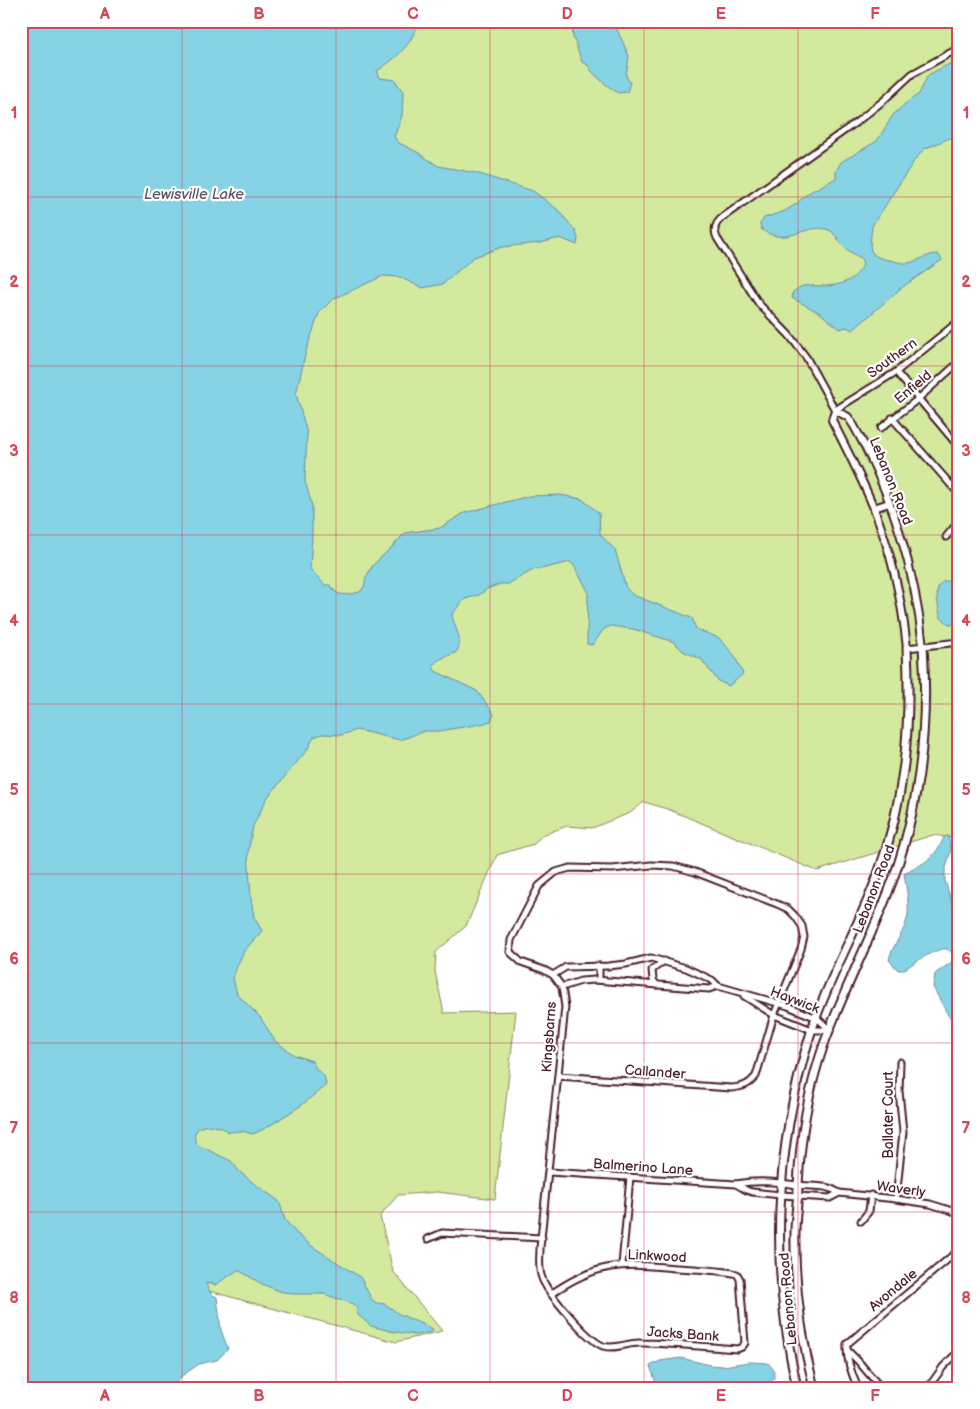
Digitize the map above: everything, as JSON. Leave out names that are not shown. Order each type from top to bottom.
[{"type":"main road","name":"Lebanon Road","points":[[814,1388],[806,1358],[799,1313],[794,1231],[807,1108],[823,1048],[850,979],[886,898],[904,848],[920,780],[925,716],[923,646]]},
{"type":"main road","name":"Lebanon Road","points":[[797,1388],[782,1303],[779,1232],[781,1182],[792,1107],[812,1030],[877,877],[895,818],[908,739],[907,648]]},
{"type":"street","name":"Lebanon Road","points":[[923,646],[911,574],[889,503],[854,426],[848,417],[835,410],[806,357],[758,304],[717,238],[715,226],[722,217],[858,122],[883,102],[912,74],[959,48]]},
{"type":"street","name":"Southern","points":[[835,410],[896,372],[959,321]]},
{"type":"street","name":"Enfield","points":[[881,428],[918,399],[959,362]]},
{"type":"street","points":[[896,372],[959,447]]},
{"type":"street","name":"Lebanon Road","points":[[835,410],[832,420],[874,508],[891,561],[905,626],[907,648]]},
{"type":"street","points":[[892,418],[959,494]]},
{"type":"street","points":[[874,508],[889,503]]},
{"type":"street","points":[[946,537],[959,521]]},
{"type":"street","points":[[907,648],[959,642]]},
{"type":"street","name":"Kingsbarns","points":[[593,1340],[551,1294],[544,1285],[540,1275],[565,1007],[562,987],[552,975],[544,970],[521,962],[510,952],[511,940],[539,886],[556,872],[570,868],[612,869],[651,865],[673,866],[695,872],[788,909],[802,926],[804,937],[779,1003]]},
{"type":"street","name":"Haywick","points":[[552,975],[566,967],[626,964],[651,958],[664,960],[712,980],[718,986],[779,1003],[817,1018],[830,1030]]},
{"type":"street","points":[[657,985],[653,980],[652,970],[664,960]]},
{"type":"street","points":[[599,966],[599,980]]},
{"type":"street","name":"Haywick","points":[[562,987],[581,981],[599,980],[709,989],[718,986]]},
{"type":"street","name":"Haywick","points":[[737,992],[774,1016],[812,1030],[830,1030]]},
{"type":"street","points":[[774,1016],[779,1003]]},
{"type":"street","points":[[789,1021],[794,1009]]},
{"type":"street","name":"Callander","points":[[558,1076],[741,1088],[750,1083],[756,1076],[774,1016]]},
{"type":"street","name":"Ballater Court","points":[[896,1198],[902,1132],[899,1091],[900,1062]]},
{"type":"street","name":"Balmerino Lane","points":[[549,1172],[736,1184],[753,1181],[798,1185]]},
{"type":"street","points":[[622,1265],[630,1177]]},
{"type":"street","name":"Balmerino Lane","points":[[736,1184],[752,1192],[797,1197]]},
{"type":"street","name":"Waverly","points":[[798,1185],[831,1187],[839,1193]]},
{"type":"street","name":"Waverly","points":[[797,1197],[830,1198],[839,1193],[871,1195],[930,1204],[959,1213]]},
{"type":"street","points":[[861,1221],[869,1211],[871,1195]]},
{"type":"street","points":[[428,1239],[442,1233],[542,1238]]},
{"type":"street","name":"Avondale","points":[[846,1350],[849,1342],[959,1250]]},
{"type":"street","name":"Linkwood","points":[[551,1294],[589,1272],[622,1265],[731,1272],[740,1279],[745,1338],[743,1347]]},
{"type":"street","name":"Jacks Bank","points":[[593,1340],[603,1346],[612,1348],[641,1343],[737,1349],[743,1347]]},
{"type":"street","points":[[846,1350],[852,1377],[858,1388]]},
{"type":"street","points":[[846,1350],[881,1388]]},
{"type":"street","points":[[928,1388],[943,1367],[959,1352]]},
{"type":"green space","points":[[167,21],[959,21],[959,839],[933,835],[817,871],[670,810],[644,802],[630,813],[592,828],[567,826],[542,835],[534,844],[497,855],[466,926],[436,952],[435,971],[444,1013],[516,1011],[495,1199],[437,1192],[398,1195],[380,1216],[393,1271],[442,1331],[396,1342],[132,1270]]},
{"type":"water","name":"Lewisville Lake","points":[[21,21],[416,21],[415,32],[403,50],[377,71],[380,78],[395,80],[403,92],[402,116],[394,137],[399,143],[438,166],[476,173],[533,191],[557,209],[575,230],[578,238],[577,245],[560,238],[540,243],[502,247],[474,257],[443,284],[423,288],[399,277],[383,276],[333,299],[319,313],[306,351],[296,394],[307,433],[305,481],[312,506],[310,569],[325,585],[330,585],[339,594],[346,595],[360,592],[373,565],[405,533],[440,528],[464,513],[529,496],[560,495],[582,499],[599,513],[600,534],[615,550],[626,588],[633,595],[692,618],[696,629],[719,638],[734,655],[743,674],[729,686],[718,681],[701,659],[683,651],[674,642],[633,629],[611,626],[604,629],[592,645],[587,644],[588,591],[570,562],[535,569],[508,584],[500,584],[487,589],[479,595],[465,599],[452,614],[459,639],[458,649],[455,653],[435,663],[433,665],[435,671],[477,691],[494,714],[491,721],[439,731],[424,731],[400,740],[357,730],[341,735],[322,734],[314,737],[307,750],[267,798],[253,826],[248,853],[251,898],[254,917],[262,931],[244,951],[233,978],[237,994],[260,1017],[275,1041],[294,1055],[312,1061],[317,1070],[324,1076],[326,1085],[303,1104],[266,1128],[253,1134],[242,1131],[229,1132],[220,1127],[207,1125],[198,1128],[194,1135],[196,1144],[231,1161],[252,1182],[279,1201],[285,1220],[297,1234],[313,1247],[360,1277],[372,1300],[385,1304],[399,1314],[433,1329],[431,1332],[416,1335],[371,1326],[357,1314],[357,1308],[353,1304],[324,1294],[293,1294],[279,1291],[262,1284],[238,1270],[215,1285],[206,1283],[210,1292],[217,1297],[221,1330],[228,1349],[217,1360],[199,1364],[183,1375],[171,1388],[21,1388]]},
{"type":"water","points":[[571,21],[612,21],[614,23],[629,56],[626,76],[630,83],[627,92],[618,93],[605,84],[588,65],[582,62],[573,37]]},
{"type":"water","points":[[959,59],[959,134],[924,149],[914,161],[872,226],[870,240],[873,253],[881,258],[906,263],[938,254],[942,260],[901,288],[853,330],[846,327],[840,329],[820,313],[792,298],[793,292],[803,286],[830,286],[847,281],[860,270],[863,264],[861,258],[845,248],[829,230],[818,228],[787,236],[779,236],[771,235],[762,230],[760,224],[764,218],[785,211],[808,193],[836,178],[836,171],[841,162],[877,141],[893,115],[919,94],[928,75]]},
{"type":"water","points":[[944,581],[950,581],[959,586],[959,625],[949,624],[940,617],[937,592],[940,584]]},
{"type":"water","points":[[948,836],[951,850],[945,872],[945,881],[952,903],[959,912],[957,944],[959,947],[959,1028],[948,1015],[933,987],[935,974],[953,961],[954,957],[950,951],[942,949],[937,951],[903,970],[898,970],[889,960],[907,920],[908,904],[904,874],[928,860],[937,851],[944,837]]},
{"type":"water","points":[[681,1358],[723,1366],[749,1362],[768,1363],[774,1370],[774,1379],[767,1385],[735,1386],[729,1388],[658,1388],[650,1366],[660,1361]]}]
